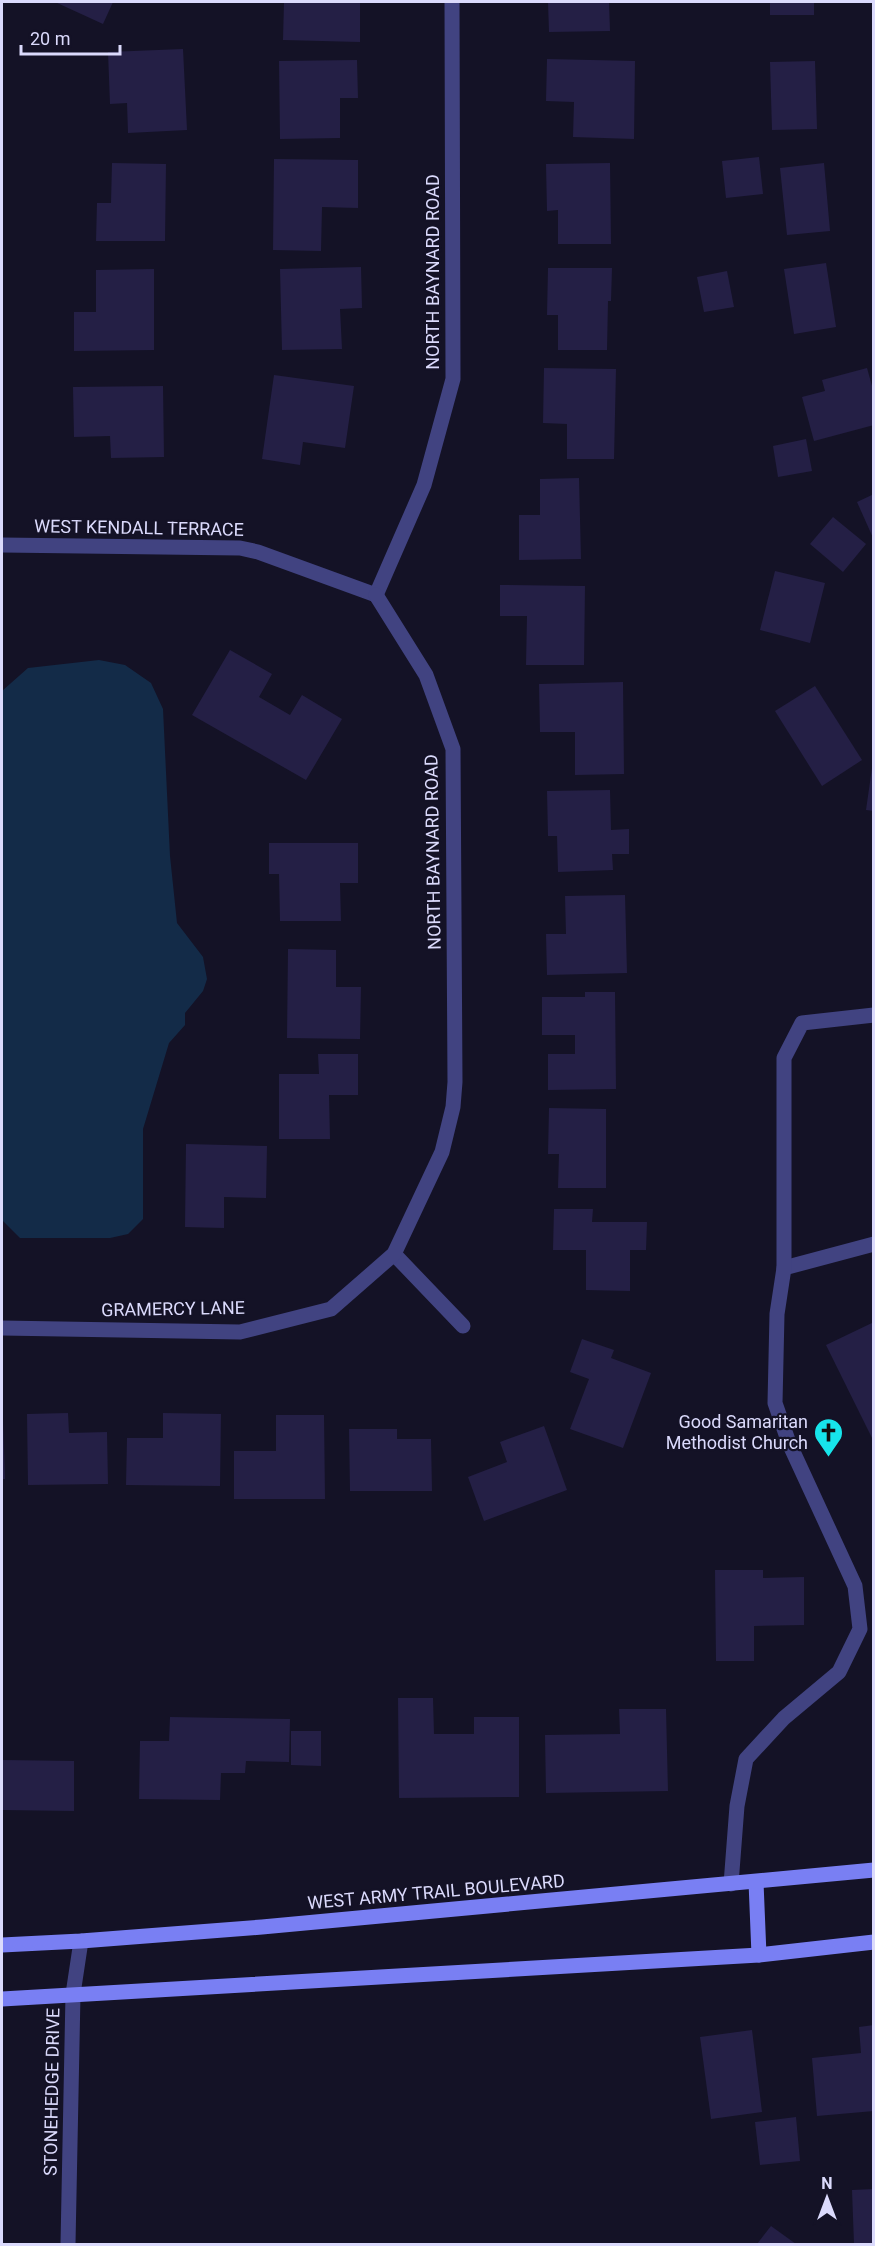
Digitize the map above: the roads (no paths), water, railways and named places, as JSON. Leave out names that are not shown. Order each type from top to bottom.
[{"type":"main road","name":"WEST ARMY TRAIL BOULEVARD","points":[[2,1945],[262,1927],[873,1870]]},
{"type":"main road","points":[[756,1882],[759,1954]]},
{"type":"main road","points":[[2,1999],[759,1954],[873,1942]]},
{"type":"street","name":"NORTH BAYNARD ROAD","points":[[394,1254],[442,1152],[453,1107],[455,1082],[453,749],[426,675],[376,595],[424,485],[453,379],[452,2]]},
{"type":"street","name":"WEST KENDALL TERRACE","points":[[2,544],[240,548],[258,552],[376,595]]},
{"type":"street","points":[[731,1884],[737,1806],[746,1759],[784,1718],[839,1671],[860,1629],[855,1586],[789,1443],[775,1403],[777,1314],[784,1268],[784,1058],[802,1023],[873,1015]]},
{"type":"street","points":[[784,1268],[868,1245]]},
{"type":"street","points":[[394,1254],[463,1326]]},
{"type":"street","name":"GRAMERCY LANE","points":[[2,1328],[240,1332],[331,1309],[394,1254]]},
{"type":"street","name":"STONEHEDGE DRIVE","points":[[68,2244],[73,1994],[81,1941]]},
{"type":"water","points":[[99,660],[125,665],[151,683],[163,709],[170,856],[177,923],[203,957],[207,979],[203,991],[185,1013],[185,1025],[169,1043],[143,1129],[143,1219],[128,1234],[110,1238],[20,1238],[2,1220],[2,691],[28,668]]},
{"type":"place","name":"Good Samaritan Methodist Church","points":[[829,1458]]}]
